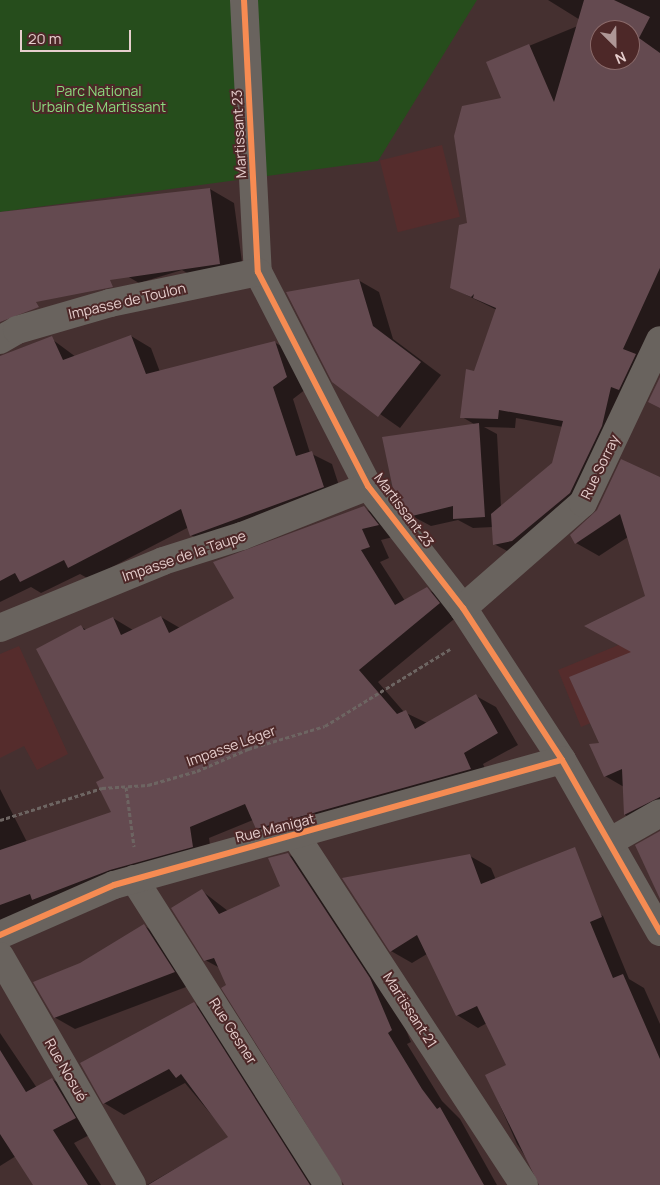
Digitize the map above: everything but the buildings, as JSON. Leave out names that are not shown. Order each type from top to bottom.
[{"type":"street","name":"Martissant 23","points":[[244,0],[258,272],[368,486],[478,631],[562,760],[611,841],[660,932]]},
{"type":"street","name":"Impasse de Toulon","points":[[0,340],[17,330],[110,303],[258,272]]},
{"type":"street","name":"Rue Sorray","points":[[462,608],[584,503],[660,340]]},
{"type":"street","name":"Impasse de la Taupe","points":[[0,628],[163,561],[242,536],[368,486]]},
{"type":"street","name":"Rue Manigat","points":[[0,935],[134,879],[562,760]]},
{"type":"street","points":[[611,841],[660,814]]},
{"type":"street","name":"Martissant 21","points":[[295,835],[524,1185]]},
{"type":"street","name":"Rue Gesner","points":[[134,879],[328,1185]]},
{"type":"street","name":"Rue Nosué","points":[[0,956],[132,1185]]},
{"type":"path","points":[[126,787],[136,859],[134,879]]},
{"type":"shaded area","points":[[442,145],[460,217],[398,232],[380,160]]},
{"type":"shaded area","points":[[650,632],[660,695],[581,727],[558,670]]},
{"type":"shaded area","points":[[19,646],[68,754],[37,770],[24,746],[0,758],[0,654]]},
{"type":"green space","name":"Parc National Urbain de Martissant","points":[[0,0],[477,0],[378,161],[0,212]]},
{"type":"cycle path","points":[[244,0],[258,272],[368,486],[463,608],[562,760],[660,932]]},
{"type":"cycle path","points":[[0,935],[114,885],[562,760]]}]
